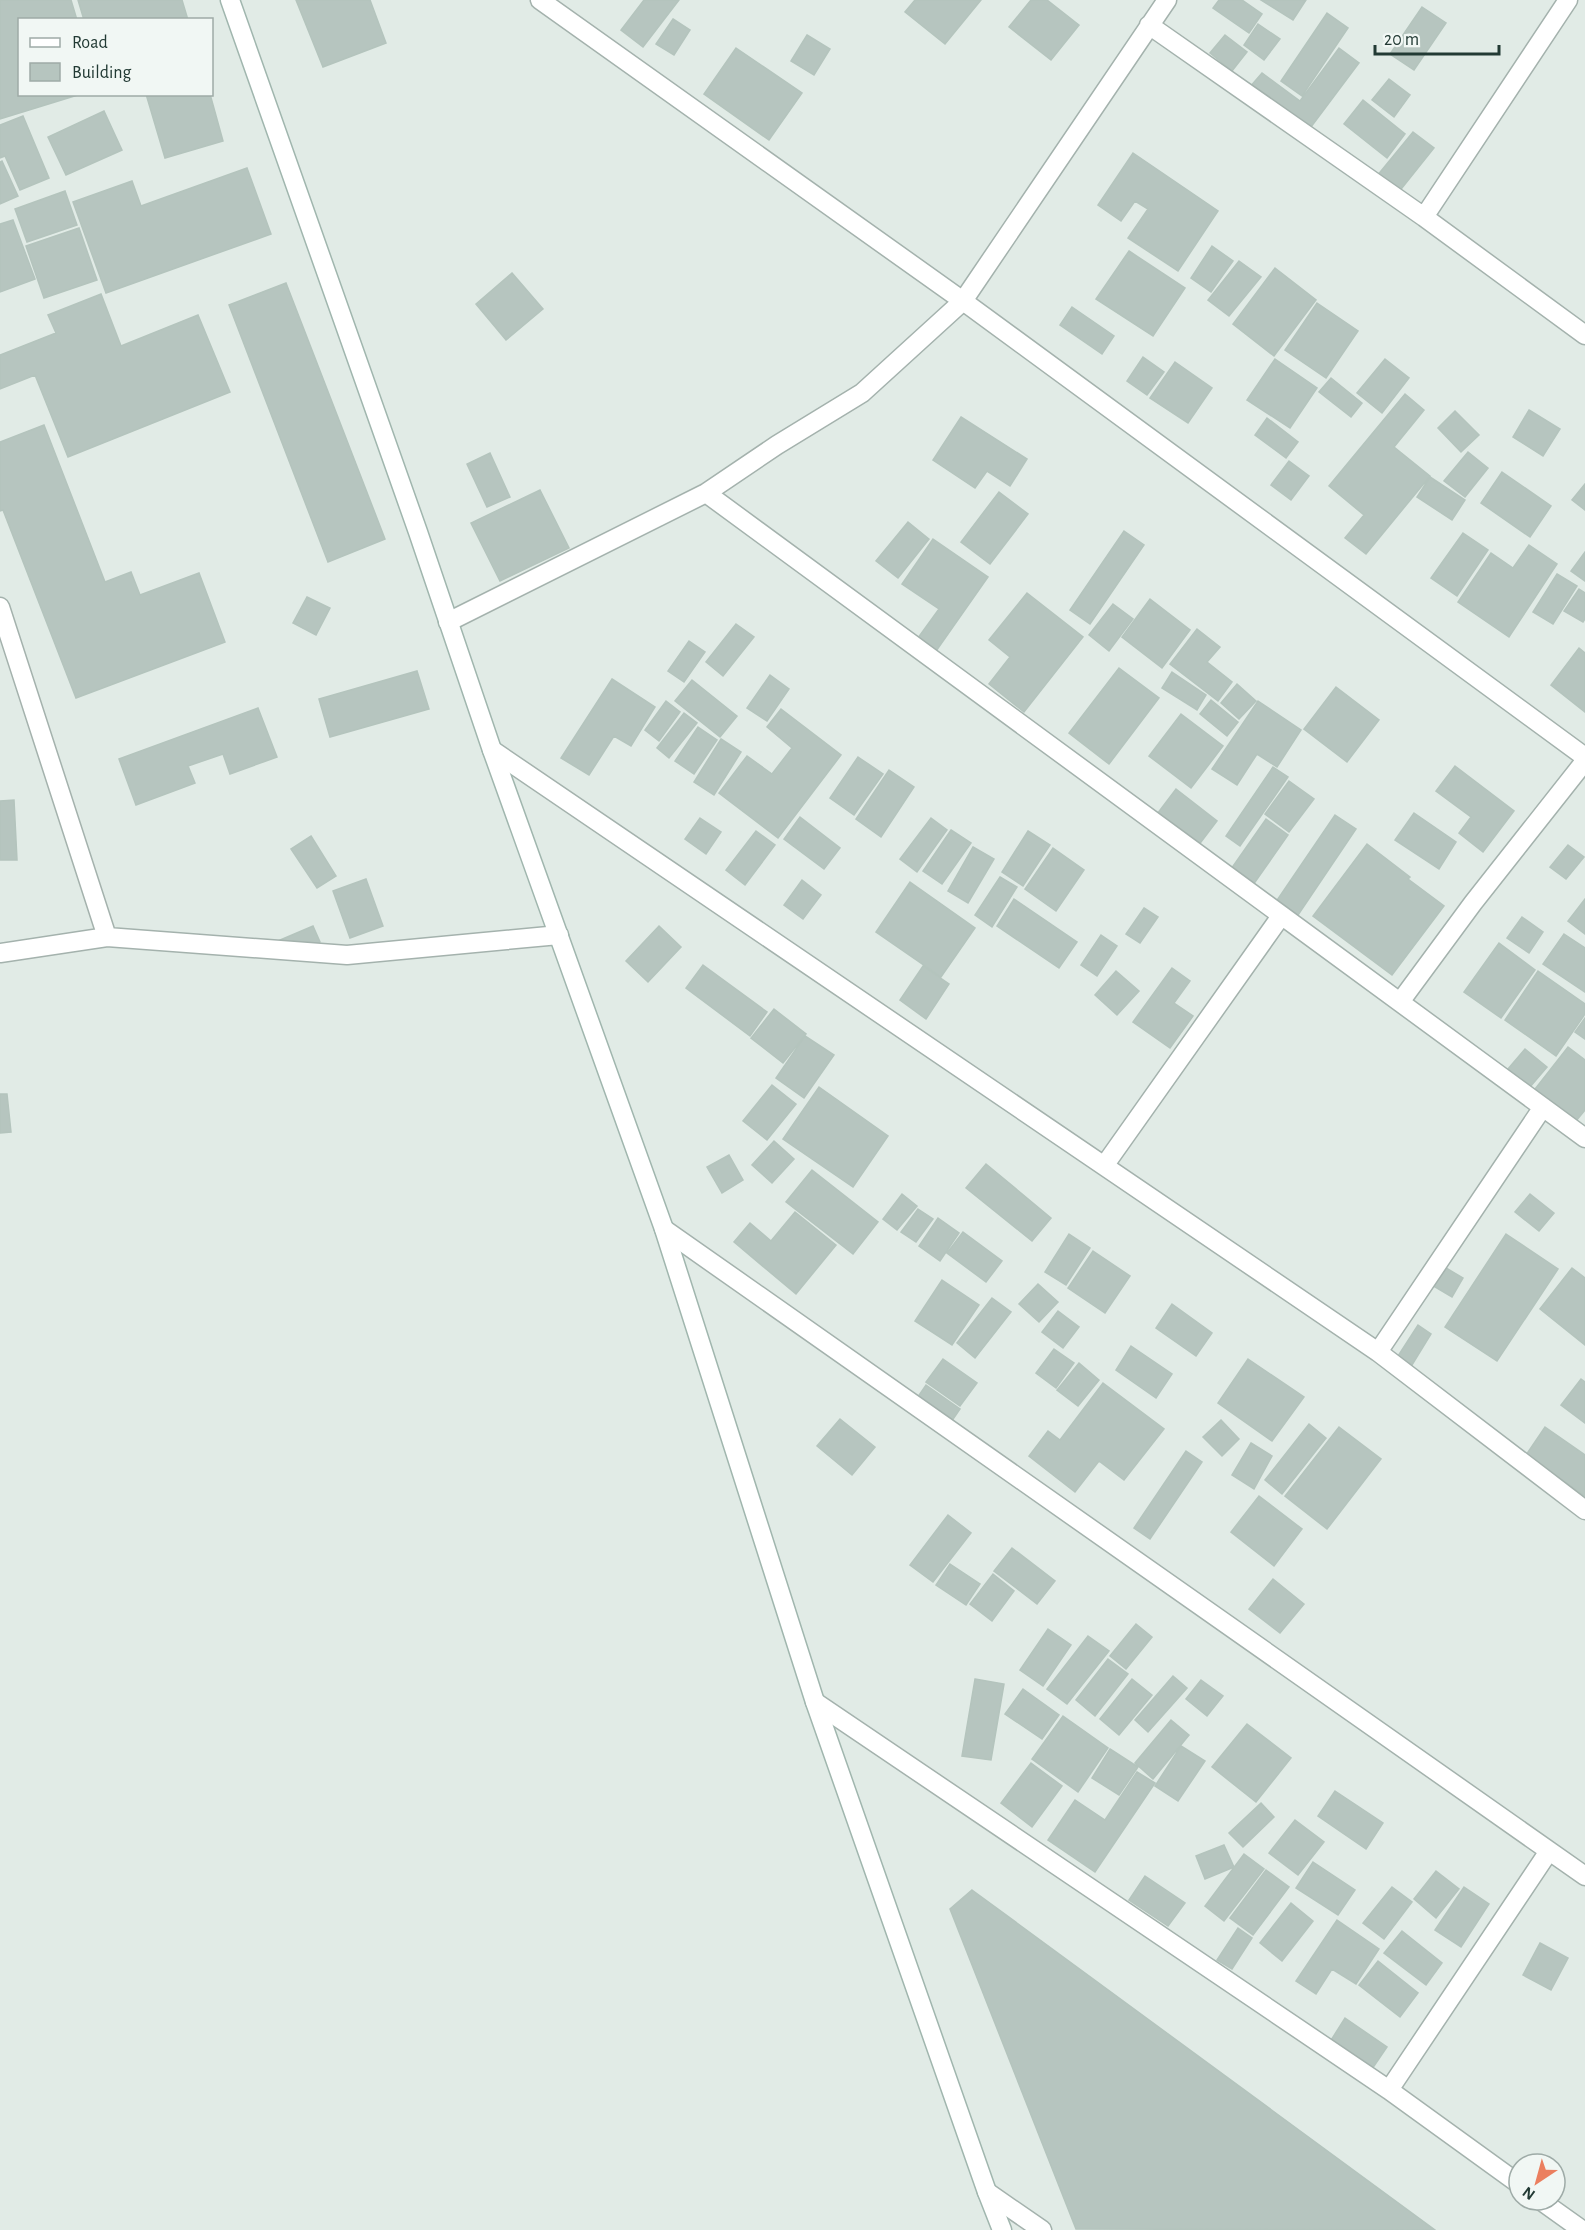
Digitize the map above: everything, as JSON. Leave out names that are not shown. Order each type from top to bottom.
[{"type":"street","points":[[230,0],[414,520],[492,750],[664,1229],[815,1702],[1002,2230]]},
{"type":"street","points":[[540,0],[963,302],[1585,759],[1473,903],[1400,1002]]},
{"type":"street","points":[[448,622],[706,493],[777,445],[862,393],[963,302],[1167,0]]},
{"type":"street","points":[[1424,217],[1568,0]]},
{"type":"street","points":[[1149,25],[1424,217],[1585,335]]},
{"type":"street","points":[[706,493],[1585,1138]]},
{"type":"street","points":[[0,607],[107,937]]},
{"type":"street","points":[[492,750],[1378,1352],[1585,1510]]},
{"type":"street","points":[[1104,1166],[1281,916]]},
{"type":"street","points":[[0,953],[107,937],[347,955],[559,936]]},
{"type":"street","points":[[1378,1352],[1543,1107]]},
{"type":"street","points":[[664,1229],[1585,1876]]},
{"type":"street","points":[[815,1702],[1389,2090],[1507,2175]]},
{"type":"street","points":[[1389,2090],[1549,1851]]},
{"type":"street","points":[[987,2192],[1042,2230]]},
{"type":"street","points":[[1557,2212],[1582,2230]]},
{"type":"building","points":[[0,0],[71,0],[76,18],[18,18],[18,96],[75,96],[0,119]]},
{"type":"building","points":[[78,0],[182,0],[187,18],[83,18]]},
{"type":"building","points":[[296,0],[370,0],[386,43],[323,67]]},
{"type":"building","points":[[644,0],[679,0],[643,47],[621,30]]},
{"type":"building","points":[[915,0],[981,0],[945,44],[905,12]]},
{"type":"building","points":[[1031,0],[1047,0],[1079,25],[1051,60],[1009,27]]},
{"type":"building","points":[[1219,0],[1242,0],[1262,14],[1249,33],[1213,8]]},
{"type":"building","points":[[1261,0],[1306,0],[1293,20]]},
{"type":"building","points":[[1422,7],[1446,23],[1414,70],[1390,54]]},
{"type":"building","points":[[1327,13],[1348,28],[1302,96],[1281,81]]},
{"type":"building","points":[[673,19],[690,30],[674,55],[656,44]]},
{"type":"building","points":[[1258,24],[1280,39],[1264,60],[1244,45]]},
{"type":"building","points":[[807,35],[830,49],[814,75],[791,61]]},
{"type":"building","points":[[1225,35],[1247,52],[1232,71],[1210,53]]},
{"type":"building","points":[[736,48],[802,93],[769,140],[704,94]]},
{"type":"building","points":[[1339,48],[1359,63],[1308,131],[1250,87],[1262,73],[1300,101]]},
{"type":"building","points":[[1389,79],[1410,95],[1394,117],[1372,100]]},
{"type":"building","points":[[147,96],[211,96],[223,141],[165,158]]},
{"type":"building","points":[[1363,100],[1405,134],[1387,158],[1344,124]]},
{"type":"building","points":[[104,111],[122,150],[66,175],[48,137]]},
{"type":"building","points":[[23,116],[49,178],[20,190],[5,156],[0,158],[0,125]]},
{"type":"building","points":[[1413,132],[1434,148],[1398,193],[1377,176]]},
{"type":"building","points":[[1133,153],[1218,211],[1178,271],[1128,238],[1148,209],[1135,201],[1121,221],[1098,205]]},
{"type":"building","points":[[2,161],[18,196],[0,204],[0,162]]},
{"type":"building","points":[[247,168],[271,234],[106,293],[73,202],[132,181],[141,206]]},
{"type":"building","points":[[65,191],[77,225],[27,242],[15,209]]},
{"type":"building","points":[[13,220],[35,279],[0,292],[0,224]]},
{"type":"building","points":[[79,228],[97,280],[44,298],[26,246]]},
{"type":"building","points":[[1212,246],[1233,261],[1211,292],[1191,278]]},
{"type":"building","points":[[1129,251],[1185,288],[1153,336],[1096,299]]},
{"type":"building","points":[[1239,261],[1261,277],[1229,316],[1208,300]]},
{"type":"building","points":[[1275,268],[1316,300],[1274,356],[1233,324]]},
{"type":"building","points":[[512,273],[543,309],[506,340],[476,304]]},
{"type":"building","points":[[286,283],[385,539],[328,562],[229,305]]},
{"type":"building","points":[[101,294],[121,346],[198,315],[230,392],[68,457],[35,375],[0,389],[0,355],[56,333],[48,315]]},
{"type":"building","points":[[1317,303],[1358,331],[1326,378],[1285,350]]},
{"type":"building","points":[[1072,307],[1114,336],[1102,354],[1060,325]]},
{"type":"building","points":[[1143,357],[1164,372],[1147,395],[1127,381]]},
{"type":"building","points":[[1275,359],[1317,388],[1290,428],[1247,400]]},
{"type":"building","points":[[1385,359],[1409,378],[1382,413],[1357,393]]},
{"type":"building","points":[[1175,362],[1212,388],[1188,423],[1150,398]]},
{"type":"building","points":[[1331,378],[1362,403],[1351,417],[1319,392]]},
{"type":"building","points":[[1405,394],[1424,410],[1394,447],[1430,476],[1366,554],[1345,538],[1364,515],[1329,486]]},
{"type":"building","points":[[1529,410],[1560,429],[1543,456],[1513,437]]},
{"type":"building","points":[[1455,411],[1479,435],[1461,452],[1438,428]]},
{"type":"building","points":[[961,417],[1027,459],[1010,486],[987,471],[975,488],[933,460]]},
{"type":"building","points":[[1267,418],[1298,442],[1286,458],[1255,435]]},
{"type":"building","points":[[44,425],[105,582],[131,572],[140,595],[199,573],[225,642],[76,698],[3,510],[0,511],[0,442]]},
{"type":"building","points":[[1468,452],[1488,468],[1465,497],[1444,481]]},
{"type":"building","points":[[490,453],[510,497],[487,507],[467,464]]},
{"type":"building","points":[[1289,461],[1309,476],[1291,500],[1271,485]]},
{"type":"building","points":[[1502,472],[1551,506],[1530,537],[1481,503]]},
{"type":"building","points":[[1430,477],[1465,500],[1452,520],[1417,497]]},
{"type":"building","points":[[1585,484],[1585,510],[1572,500]]},
{"type":"building","points":[[540,490],[569,548],[500,581],[471,523]]},
{"type":"building","points":[[999,492],[1028,514],[990,564],[961,542]]},
{"type":"building","points":[[908,522],[929,539],[898,578],[876,561]]},
{"type":"building","points":[[1124,531],[1144,545],[1090,624],[1070,610]]},
{"type":"building","points":[[1463,533],[1488,550],[1457,596],[1431,578]]},
{"type":"building","points":[[933,539],[988,577],[934,654],[915,642],[939,609],[902,584]]},
{"type":"building","points":[[1529,545],[1557,564],[1509,637],[1458,602],[1491,553],[1513,568]]},
{"type":"building","points":[[1585,552],[1585,581],[1571,571]]},
{"type":"building","points":[[1557,574],[1577,586],[1553,624],[1533,612]]},
{"type":"building","points":[[1579,589],[1585,593],[1583,622],[1564,611]]},
{"type":"building","points":[[1027,593],[1083,637],[1024,712],[989,684],[1010,657],[989,640]]},
{"type":"building","points":[[307,597],[330,608],[316,635],[293,623]]},
{"type":"building","points":[[1150,599],[1190,630],[1162,668],[1122,637]]},
{"type":"building","points":[[1113,604],[1133,619],[1109,651],[1089,635]]},
{"type":"building","points":[[736,624],[754,637],[723,676],[706,662]]},
{"type":"building","points":[[1197,629],[1220,647],[1207,662],[1232,682],[1218,701],[1170,664]]},
{"type":"building","points":[[689,641],[705,652],[684,682],[668,671]]},
{"type":"building","points":[[1579,648],[1585,653],[1585,712],[1551,685]]},
{"type":"building","points":[[1119,668],[1159,698],[1109,764],[1069,733]]},
{"type":"building","points":[[417,671],[429,709],[330,737],[319,699]]},
{"type":"building","points":[[1172,672],[1206,695],[1197,710],[1162,688]]},
{"type":"building","points":[[770,675],[789,689],[767,721],[747,708]]},
{"type":"building","points":[[612,679],[655,707],[631,746],[614,736],[589,775],[561,758]]},
{"type":"building","points":[[692,680],[737,716],[720,737],[675,701]]},
{"type":"building","points":[[1237,684],[1256,701],[1239,719],[1221,703]]},
{"type":"building","points":[[1336,687],[1379,720],[1347,762],[1304,729]]},
{"type":"building","points":[[1211,700],[1238,722],[1227,736],[1200,714]]},
{"type":"building","points":[[666,701],[680,712],[659,741],[645,730]]},
{"type":"building","points":[[1258,701],[1301,730],[1277,767],[1257,754],[1237,785],[1212,769]]},
{"type":"building","points":[[258,708],[277,757],[230,774],[223,754],[188,766],[195,783],[136,805],[119,759]]},
{"type":"building","points":[[781,709],[841,755],[778,838],[719,793],[747,756],[772,774],[792,748],[767,727]]},
{"type":"building","points":[[684,713],[697,723],[669,758],[657,748]]},
{"type":"building","points":[[1181,714],[1223,746],[1191,788],[1149,756]]},
{"type":"building","points":[[698,727],[717,740],[694,774],[675,761]]},
{"type":"building","points":[[721,739],[741,752],[714,795],[694,782]]},
{"type":"building","points":[[858,757],[883,774],[854,815],[830,798]]},
{"type":"building","points":[[1455,766],[1514,811],[1483,852],[1459,833],[1471,817],[1436,791]]},
{"type":"building","points":[[1273,767],[1288,777],[1240,846],[1226,836]]},
{"type":"building","points":[[889,770],[914,787],[881,837],[856,819]]},
{"type":"building","points":[[1289,781],[1314,799],[1289,832],[1265,814]]},
{"type":"building","points":[[1176,789],[1217,821],[1198,846],[1157,814]]},
{"type":"building","points":[[14,800],[17,860],[0,860],[0,801]]},
{"type":"building","points":[[1414,813],[1456,842],[1439,869],[1395,840]]},
{"type":"building","points":[[1335,815],[1356,829],[1292,924],[1271,909]]},
{"type":"building","points":[[800,817],[840,848],[824,869],[784,839]]},
{"type":"building","points":[[700,818],[721,832],[706,854],[685,839]]},
{"type":"building","points":[[931,818],[947,830],[917,872],[900,859]]},
{"type":"building","points":[[1266,819],[1288,835],[1253,885],[1231,869]]},
{"type":"building","points":[[951,830],[971,843],[942,884],[923,871]]},
{"type":"building","points":[[756,831],[775,845],[745,885],[726,870]]},
{"type":"building","points":[[1028,831],[1050,845],[1023,886],[1002,872]]},
{"type":"building","points":[[311,836],[336,876],[317,888],[291,849]]},
{"type":"building","points":[[1367,844],[1444,906],[1392,975],[1313,916]]},
{"type":"building","points":[[1568,845],[1584,857],[1566,879],[1550,867]]},
{"type":"building","points":[[973,847],[994,859],[968,903],[948,891]]},
{"type":"building","points":[[1053,848],[1084,870],[1056,911],[1025,889]]},
{"type":"building","points":[[1000,877],[1017,887],[992,927],[975,915]]},
{"type":"building","points":[[366,879],[383,926],[350,938],[333,891]]},
{"type":"building","points":[[802,880],[821,895],[803,919],[784,905]]},
{"type":"building","points":[[910,882],[975,928],[941,977],[876,932]]},
{"type":"building","points":[[1014,899],[1077,942],[1059,968],[997,926]]},
{"type":"building","points":[[1585,899],[1585,934],[1568,921]]},
{"type":"building","points":[[1144,908],[1158,917],[1140,943],[1126,934]]},
{"type":"building","points":[[1522,917],[1543,932],[1529,953],[1507,938]]},
{"type":"building","points":[[313,926],[320,942],[286,958],[278,941]]},
{"type":"building","points":[[659,926],[681,947],[648,982],[626,961]]},
{"type":"building","points":[[1564,934],[1585,948],[1585,992],[1543,964]]},
{"type":"building","points":[[1101,935],[1117,946],[1097,976],[1081,965]]},
{"type":"building","points":[[1499,943],[1535,970],[1501,1018],[1464,992]]},
{"type":"building","points":[[703,965],[767,1012],[750,1036],[686,988]]},
{"type":"building","points":[[923,966],[949,984],[926,1019],[900,1000]]},
{"type":"building","points":[[1172,968],[1190,981],[1174,1003],[1193,1016],[1170,1048],[1133,1022]]},
{"type":"building","points":[[1116,971],[1139,991],[1117,1015],[1095,995]]},
{"type":"building","points":[[1538,971],[1585,1004],[1585,1014],[1556,1056],[1505,1020]]},
{"type":"building","points":[[774,1009],[806,1034],[783,1063],[751,1038]]},
{"type":"building","points":[[1585,1018],[1585,1039],[1575,1032]]},
{"type":"building","points":[[805,1036],[834,1055],[804,1098],[776,1078]]},
{"type":"building","points":[[1568,1047],[1585,1060],[1585,1110],[1576,1121],[1535,1089]]},
{"type":"building","points":[[1525,1049],[1547,1067],[1530,1087],[1508,1069]]},
{"type":"building","points":[[772,1085],[796,1104],[767,1140],[743,1121]]},
{"type":"building","points":[[819,1087],[888,1136],[853,1187],[783,1139]]},
{"type":"building","points":[[0,1094],[7,1094],[11,1132],[0,1133]]},
{"type":"building","points":[[774,1141],[794,1159],[772,1183],[752,1165]]},
{"type":"building","points":[[729,1155],[743,1180],[722,1193],[707,1167]]},
{"type":"building","points":[[986,1164],[1051,1218],[1032,1241],[966,1188]]},
{"type":"building","points":[[812,1170],[878,1222],[853,1254],[786,1202]]},
{"type":"building","points":[[902,1194],[917,1206],[897,1230],[883,1219]]},
{"type":"building","points":[[1530,1194],[1554,1213],[1539,1231],[1515,1212]]},
{"type":"building","points":[[918,1209],[933,1219],[916,1242],[901,1232]]},
{"type":"building","points":[[795,1212],[836,1245],[796,1294],[734,1242],[750,1223],[771,1241]]},
{"type":"building","points":[[938,1218],[959,1233],[940,1261],[919,1246]]},
{"type":"building","points":[[963,1232],[1002,1261],[986,1282],[947,1253]]},
{"type":"building","points":[[1069,1234],[1090,1248],[1066,1285],[1045,1272]]},
{"type":"building","points":[[1506,1234],[1558,1269],[1497,1361],[1445,1327]]},
{"type":"building","points":[[1093,1251],[1130,1276],[1105,1313],[1068,1288]]},
{"type":"building","points":[[1441,1265],[1463,1278],[1452,1297],[1430,1284]]},
{"type":"building","points":[[1572,1268],[1585,1278],[1585,1345],[1540,1309]]},
{"type":"building","points":[[942,1280],[979,1305],[952,1345],[915,1321]]},
{"type":"building","points":[[1038,1284],[1058,1302],[1039,1322],[1019,1304]]},
{"type":"building","points":[[992,1298],[1011,1312],[975,1358],[957,1343]]},
{"type":"building","points":[[1172,1304],[1212,1333],[1196,1356],[1156,1328]]},
{"type":"building","points":[[1058,1311],[1079,1327],[1063,1348],[1042,1332]]},
{"type":"building","points":[[1418,1325],[1431,1334],[1412,1365],[1398,1356]]},
{"type":"building","points":[[1131,1346],[1172,1374],[1156,1398],[1116,1370]]},
{"type":"building","points":[[1054,1349],[1074,1363],[1056,1388],[1036,1373]]},
{"type":"building","points":[[943,1359],[977,1383],[960,1406],[926,1382]]},
{"type":"building","points":[[1248,1359],[1304,1397],[1272,1441],[1218,1403]]},
{"type":"building","points":[[1079,1363],[1099,1380],[1078,1406],[1057,1390]]},
{"type":"building","points":[[1581,1379],[1585,1382],[1585,1423],[1561,1405]]},
{"type":"building","points":[[1103,1383],[1164,1429],[1124,1480],[1099,1461],[1075,1492],[1029,1456],[1048,1431],[1060,1440]]},
{"type":"building","points":[[926,1385],[960,1409],[947,1428],[913,1404]]},
{"type":"building","points":[[840,1419],[875,1447],[852,1475],[817,1446]]},
{"type":"building","points":[[1221,1420],[1239,1439],[1222,1456],[1203,1437]]},
{"type":"building","points":[[1309,1424],[1326,1438],[1282,1494],[1265,1480]]},
{"type":"building","points":[[1339,1427],[1381,1459],[1327,1529],[1285,1496]]},
{"type":"building","points":[[1545,1427],[1585,1455],[1585,1496],[1526,1455]]},
{"type":"building","points":[[1251,1443],[1272,1456],[1254,1489],[1232,1475]]},
{"type":"building","points":[[1186,1451],[1202,1462],[1150,1539],[1134,1528]]},
{"type":"building","points":[[1259,1496],[1302,1529],[1274,1566],[1231,1532]]},
{"type":"building","points":[[948,1515],[971,1533],[933,1582],[910,1565]]},
{"type":"building","points":[[1012,1548],[1055,1581],[1037,1604],[994,1571]]},
{"type":"building","points":[[950,1564],[980,1584],[966,1605],[936,1585]]},
{"type":"building","points":[[993,1574],[1014,1591],[992,1621],[970,1604]]},
{"type":"building","points":[[1273,1579],[1304,1604],[1280,1633],[1249,1609]]},
{"type":"building","points":[[1136,1624],[1152,1637],[1126,1669],[1110,1656]]},
{"type":"building","points":[[1048,1629],[1071,1645],[1043,1686],[1020,1670]]},
{"type":"building","points":[[1088,1636],[1109,1651],[1067,1704],[1047,1689]]},
{"type":"building","points":[[1108,1659],[1128,1674],[1095,1716],[1076,1700]]},
{"type":"building","points":[[1173,1676],[1187,1688],[1148,1732],[1135,1720]]},
{"type":"building","points":[[975,1679],[1004,1684],[991,1760],[962,1756]]},
{"type":"building","points":[[1132,1679],[1152,1695],[1119,1735],[1100,1719]]},
{"type":"building","points":[[1201,1680],[1223,1696],[1207,1716],[1186,1699]]},
{"type":"building","points":[[1023,1689],[1059,1715],[1042,1739],[1005,1714]]},
{"type":"building","points":[[1063,1716],[1108,1748],[1078,1792],[1032,1759]]},
{"type":"building","points":[[1171,1720],[1189,1735],[1153,1779],[1135,1763]]},
{"type":"building","points":[[1247,1724],[1291,1758],[1256,1802],[1212,1767]]},
{"type":"building","points":[[1181,1746],[1205,1761],[1178,1801],[1155,1786]]},
{"type":"building","points":[[1110,1749],[1138,1767],[1119,1795],[1092,1778]]},
{"type":"building","points":[[1031,1763],[1062,1786],[1032,1827],[1001,1803]]},
{"type":"building","points":[[1137,1772],[1155,1783],[1095,1872],[1048,1840],[1075,1800],[1105,1820]]},
{"type":"building","points":[[1335,1791],[1383,1823],[1366,1849],[1318,1816]]},
{"type":"building","points":[[1261,1803],[1274,1817],[1243,1847],[1229,1833]]},
{"type":"building","points":[[1295,1820],[1324,1842],[1298,1875],[1269,1853]]},
{"type":"building","points":[[1224,1845],[1234,1867],[1205,1879],[1196,1856]]},
{"type":"building","points":[[1244,1854],[1264,1869],[1224,1921],[1205,1906]]},
{"type":"building","points":[[1313,1862],[1355,1890],[1338,1915],[1296,1888]]},
{"type":"building","points":[[1266,1870],[1289,1887],[1253,1935],[1230,1918]]},
{"type":"building","points":[[1436,1871],[1459,1889],[1436,1918],[1414,1899]]},
{"type":"building","points":[[1145,1876],[1185,1903],[1168,1926],[1129,1900]]},
{"type":"building","points":[[1392,1887],[1412,1902],[1384,1939],[1363,1923]]},
{"type":"building","points":[[1464,1887],[1489,1904],[1461,1947],[1435,1930]]},
{"type":"building","points":[[972,1890],[1435,2230],[1076,2229],[950,1909]]},
{"type":"building","points":[[1291,1903],[1313,1921],[1282,1961],[1260,1943]]},
{"type":"building","points":[[1337,1920],[1379,1949],[1356,1984],[1332,1969],[1316,1994],[1296,1981]]},
{"type":"building","points":[[1238,1928],[1252,1938],[1232,1969],[1217,1960]]},
{"type":"building","points":[[1402,1931],[1442,1963],[1426,1985],[1384,1953]]},
{"type":"building","points":[[1540,1943],[1568,1958],[1551,1990],[1523,1975]]},
{"type":"building","points":[[1378,1961],[1418,1993],[1400,2017],[1359,1985]]},
{"type":"building","points":[[1345,2018],[1387,2047],[1370,2072],[1328,2045]]}]
